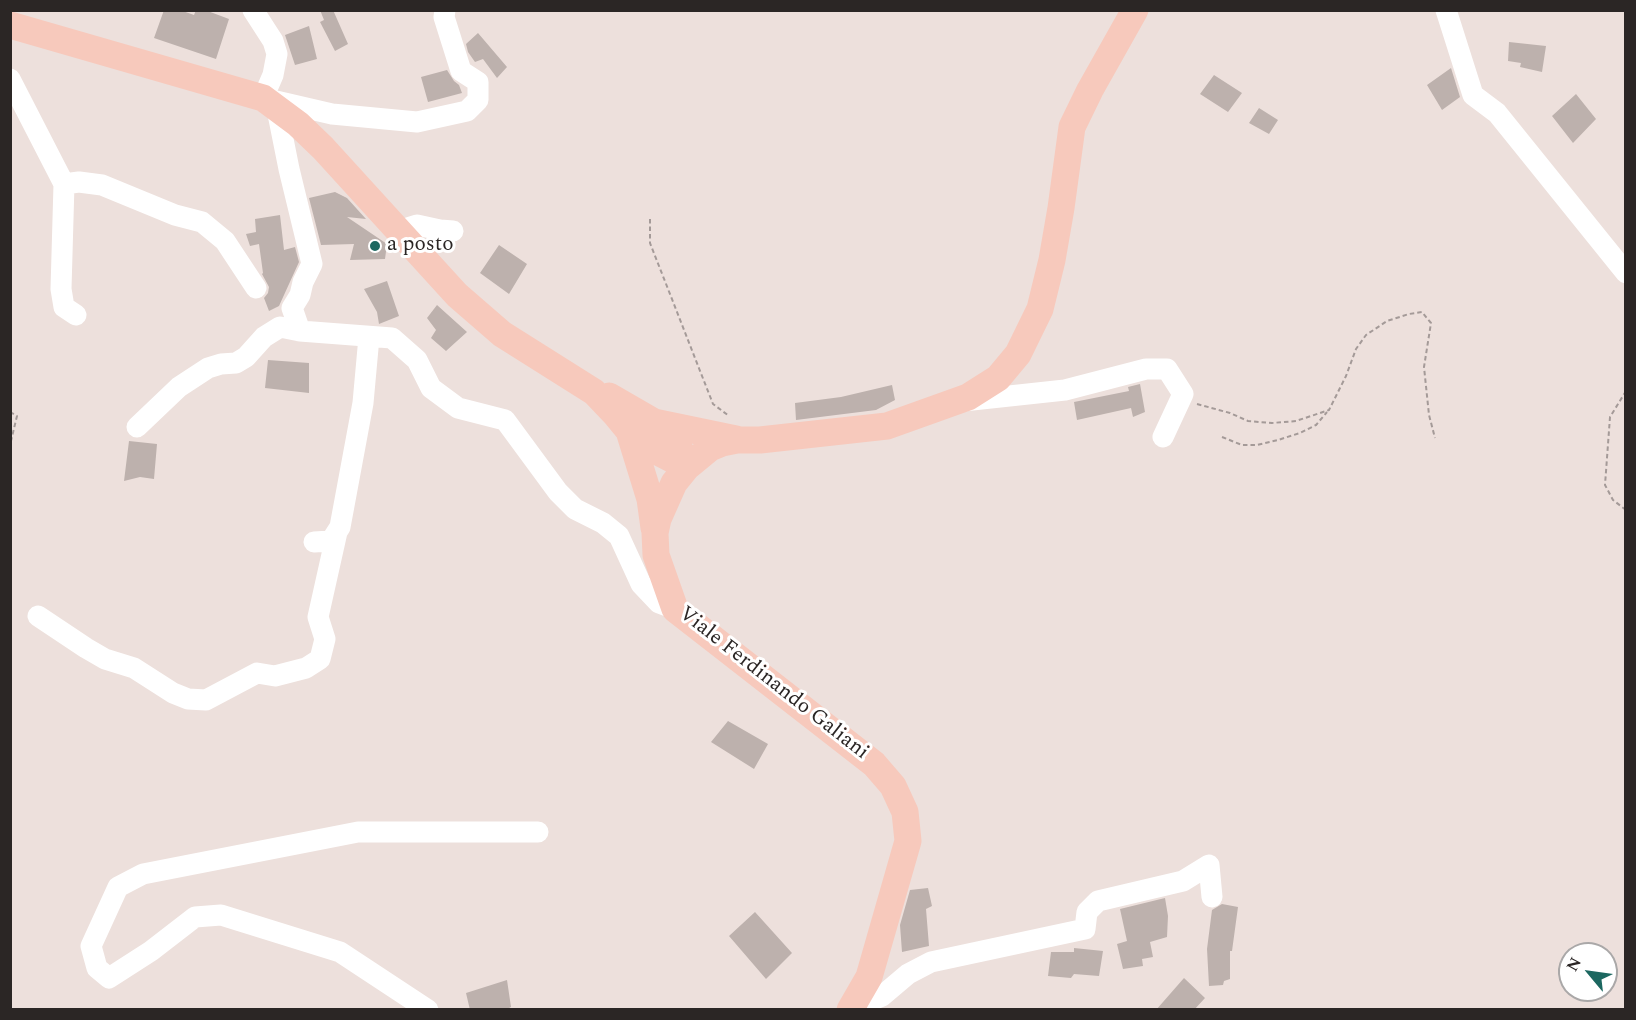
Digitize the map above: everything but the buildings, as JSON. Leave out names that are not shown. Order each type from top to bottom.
[{"type":"main road","name":"Viale Ferdinando Galiani","points":[[850,1009],[869,977],[908,841],[905,812],[894,786],[874,764],[675,609],[656,555],[655,533],[658,519],[674,483],[687,467],[736,430],[760,440],[887,426],[968,397],[998,378],[1018,354],[1040,309],[1060,218],[1072,127],[1089,90],[1135,10]]},
{"type":"main road","points":[[10,26],[270,104],[298,124],[323,148],[457,295],[502,334],[594,392],[611,397],[654,422],[680,449],[687,467]]},
{"type":"main road","points":[[594,392],[628,431],[656,451],[687,467]]},
{"type":"main road","points":[[654,422],[736,430]]},
{"type":"main road","points":[[628,431],[650,499],[655,533]]},
{"type":"street","points":[[253,10],[276,46],[276,64],[270,104],[289,169],[312,264],[303,282],[300,295],[292,308],[300,331]]},
{"type":"street","points":[[270,104],[332,114],[417,122],[467,111],[478,100],[478,82],[461,71],[444,17],[445,10]]},
{"type":"street","points":[[1446,10],[1473,95],[1497,113],[1626,273]]},
{"type":"street","points":[[10,79],[64,184],[61,289],[64,307],[76,315]]},
{"type":"street","points":[[64,184],[79,182],[102,185],[175,216],[202,222],[225,241],[256,288]]},
{"type":"street","points":[[398,231],[417,225],[453,231]]},
{"type":"street","points":[[137,427],[179,387],[208,368],[236,363],[280,327],[368,345],[392,338],[417,360],[431,388],[458,408],[505,420],[558,492],[575,509],[603,524],[619,536],[641,584],[659,603],[675,609]]},
{"type":"street","points":[[350,384],[368,345]]},
{"type":"street","points":[[314,542],[332,541],[340,527],[354,456],[368,345]]},
{"type":"street","points":[[956,401],[1065,390],[1146,369],[1167,369],[1183,394],[1163,437]]},
{"type":"street","points":[[38,616],[105,659],[134,668],[173,693],[188,699],[206,700],[257,673],[274,676],[306,668],[320,659],[325,639],[318,617],[337,532]]},
{"type":"street","points":[[428,1010],[340,952],[221,915],[195,917],[151,951],[110,978],[97,968],[91,946],[118,887],[144,874],[357,832],[538,832]]},
{"type":"street","points":[[850,1009],[882,996],[908,974],[931,962],[1085,928],[1087,912],[1098,901],[1184,881],[1209,866],[1212,897]]},
{"type":"path","points":[[650,219],[650,243],[713,404],[736,430]]},
{"type":"path","points":[[1222,437],[1242,445],[1257,445],[1300,433],[1316,425],[1329,410],[1356,349],[1366,335],[1387,321],[1422,312],[1431,322],[1424,367],[1429,415],[1435,438]]},
{"type":"path","points":[[1626,391],[1610,417],[1605,485],[1613,500],[1626,510]]},
{"type":"path","points":[[1179,401],[1230,413],[1248,421],[1272,423],[1296,421],[1329,410]]},
{"type":"path","points":[[10,411],[17,416],[10,445]]},
{"type":"place","name":"a posto","points":[[375,246]]}]
